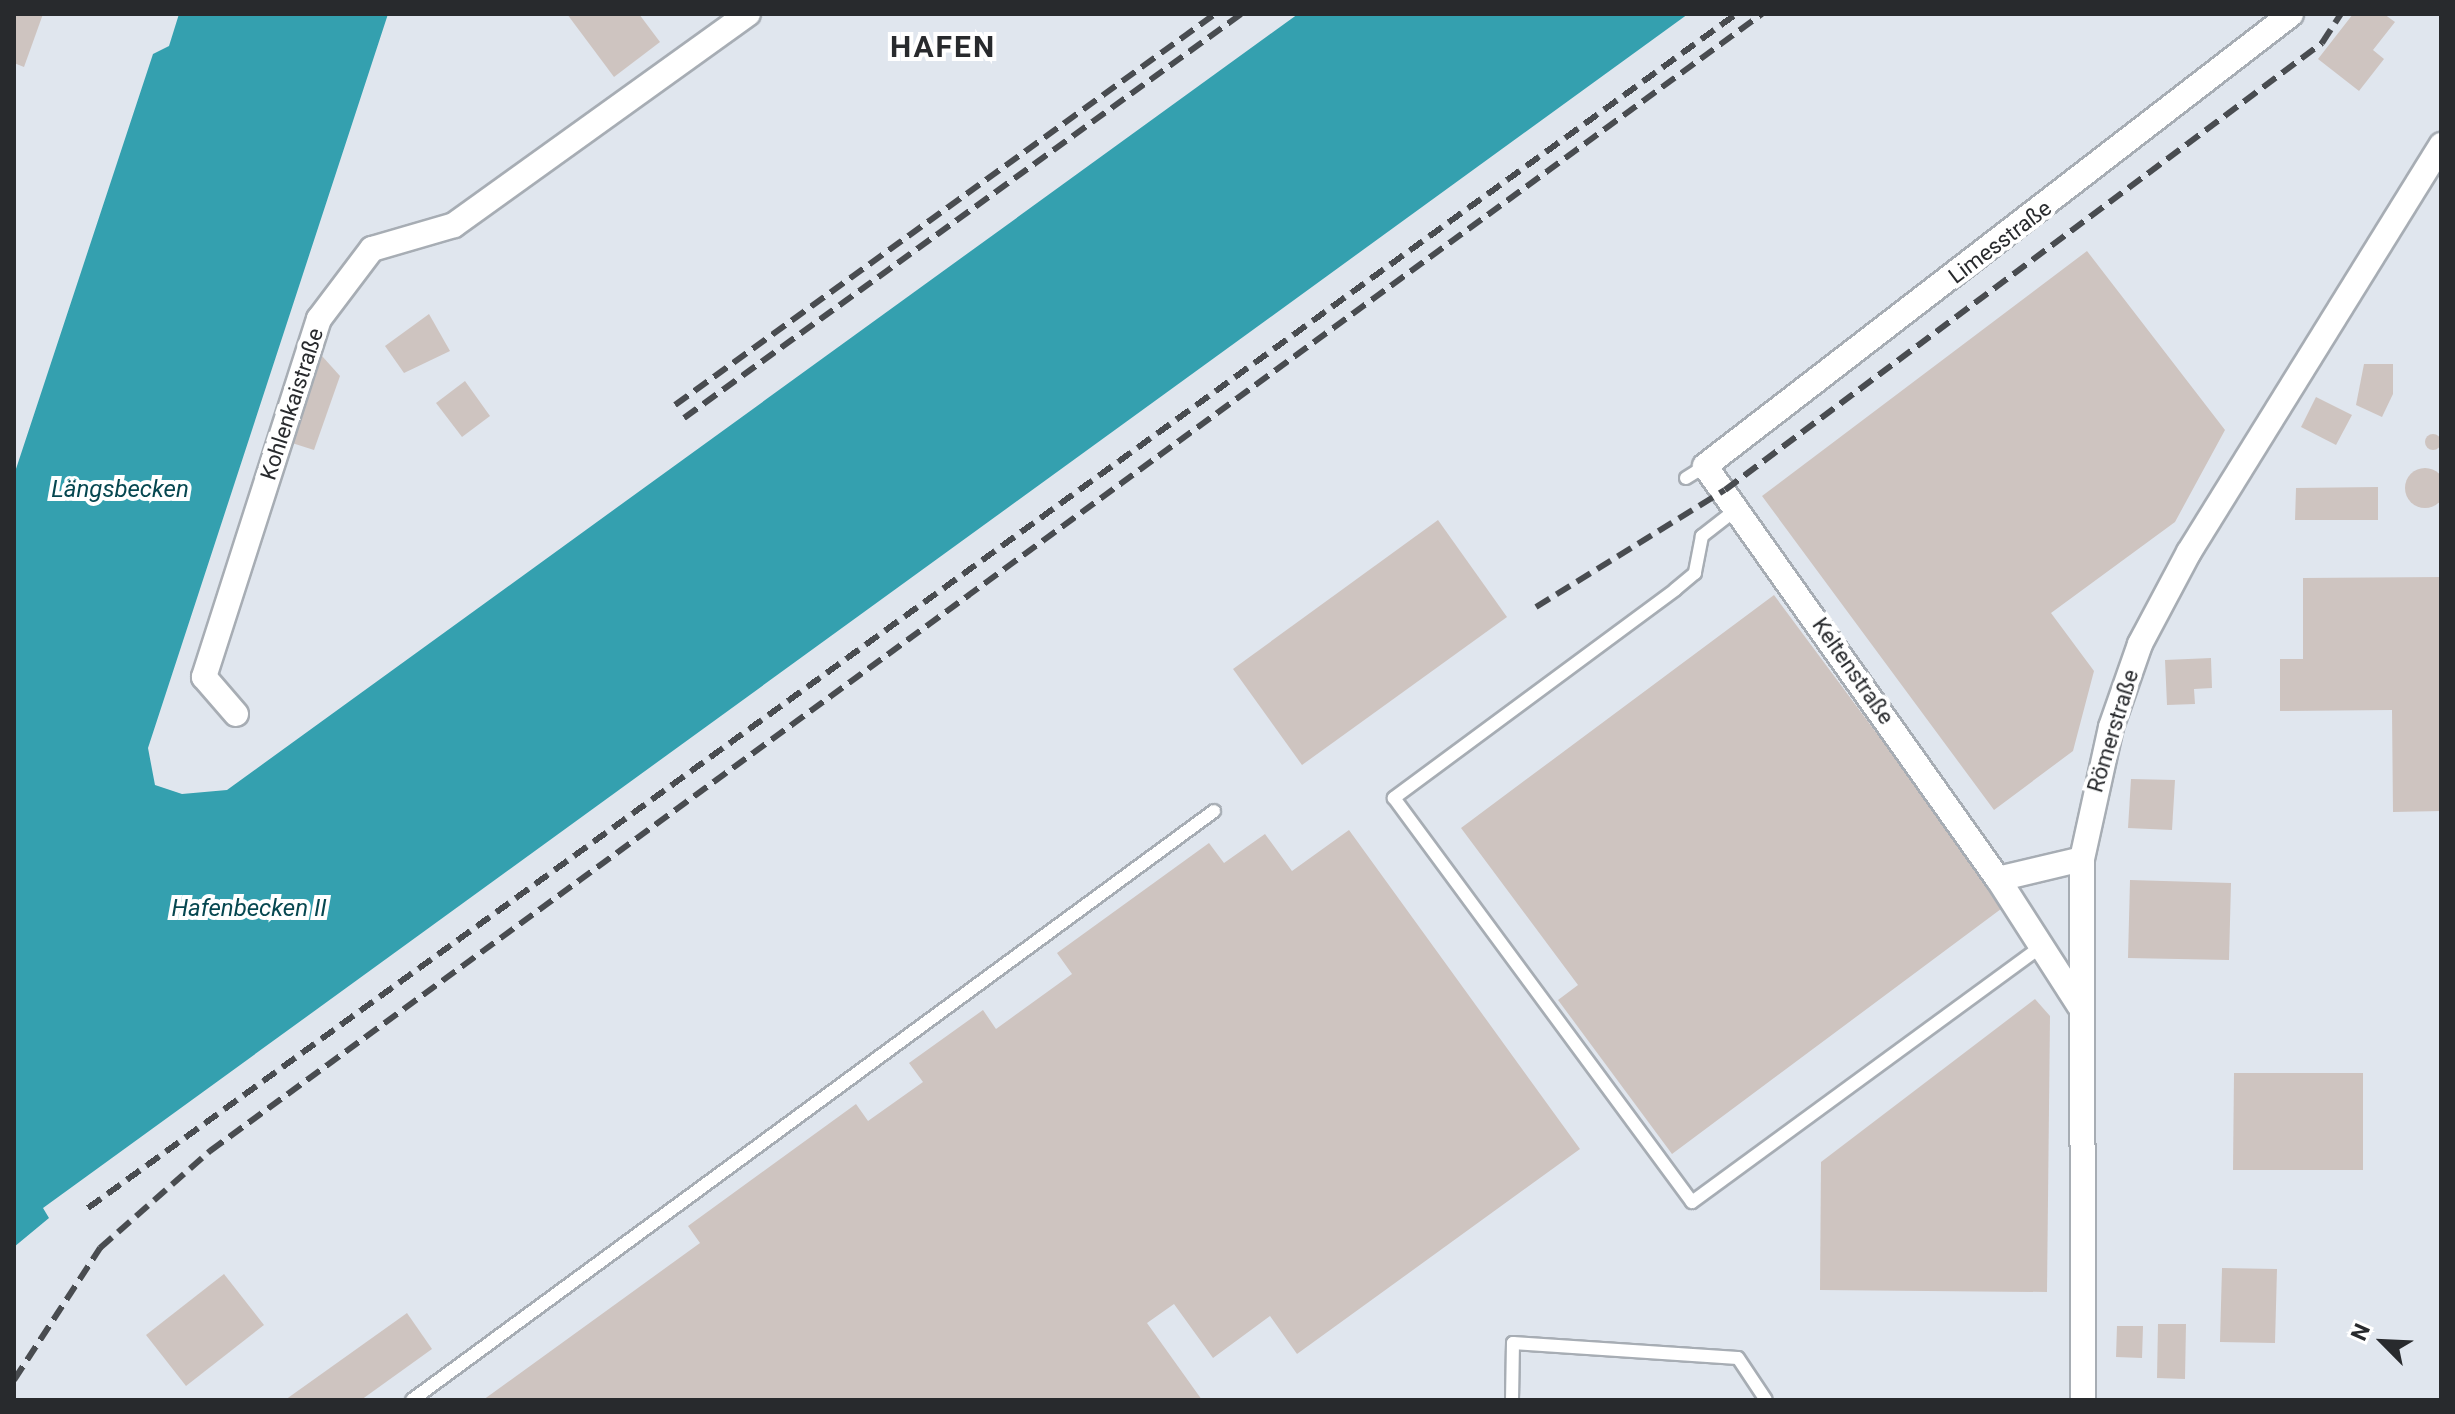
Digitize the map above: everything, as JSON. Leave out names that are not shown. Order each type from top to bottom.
[{"type":"street","name":"Kohlenkaistraße","points":[[236,714],[204,677],[319,319],[372,249],[454,225],[748,14]]},
{"type":"street","name":"Limesstraße","points":[[1696,472],[2291,14]]},
{"type":"street","name":"Römerstraße","points":[[2083,1400],[2079,1005],[2082,859],[2111,727],[2140,644],[2441,145]]},
{"type":"street","name":"Keltenstraße","points":[[1696,472],[1738,508],[1998,879],[2079,1005]]},
{"type":"street","points":[[1998,879],[2082,859]]},
{"type":"lane","points":[[1738,508],[1702,536],[1695,573],[1675,590],[1394,798],[1692,1202],[2041,947]]},
{"type":"lane","points":[[412,1400],[1214,811]]},
{"type":"lane","points":[[1512,1400],[1513,1343],[1738,1358],[1766,1400]]},
{"type":"water","name":"Hafenbecken II","points":[[179,14],[388,14],[148,748],[155,785],[182,794],[227,790],[1298,14],[1688,14],[43,1208],[49,1218],[14,1247],[14,475],[153,54],[169,46]]},
{"type":"building","points":[[14,14],[43,14],[24,67],[14,63]]},
{"type":"building","points":[[567,14],[639,14],[660,42],[614,77]]},
{"type":"building","points":[[2353,14],[2384,14],[2395,22],[2373,50],[2384,59],[2359,91],[2318,59]]},
{"type":"building","points":[[2087,251],[2225,430],[2175,522],[2051,613],[2094,671],[2073,751],[1994,810],[1762,496]]},
{"type":"building","points":[[429,314],[450,351],[404,373],[385,346]]},
{"type":"building","points":[[322,356],[340,376],[314,450],[292,443]]},
{"type":"building","points":[[2364,364],[2393,364],[2393,394],[2382,417],[2356,405]]},
{"type":"building","points":[[465,381],[490,416],[462,437],[436,403]]},
{"type":"building","points":[[2316,397],[2352,415],[2336,445],[2301,427]]},
{"type":"building","points":[[2430,434],[2436,434],[2441,442],[2439,448],[2430,450],[2425,445],[2425,439]]},
{"type":"building","points":[[2425,468],[2439,474],[2445,488],[2439,502],[2425,508],[2411,502],[2405,488],[2411,474]]},
{"type":"building","points":[[2378,487],[2378,520],[2295,520],[2296,488]]},
{"type":"building","points":[[1438,520],[1507,617],[1302,765],[1233,669]]},
{"type":"building","points":[[2441,577],[2441,811],[2393,812],[2392,710],[2280,711],[2280,659],[2303,659],[2303,578]]},
{"type":"building","points":[[1774,595],[2005,906],[1672,1154],[1558,1000],[1578,985],[1461,828]]},
{"type":"building","points":[[2211,658],[2212,688],[2194,689],[2195,704],[2167,705],[2165,660]]},
{"type":"building","points":[[2131,779],[2175,780],[2172,830],[2128,828]]},
{"type":"building","points":[[1349,830],[1580,1149],[1297,1354],[1270,1316],[1213,1358],[1174,1304],[1147,1323],[1202,1400],[483,1400],[700,1243],[688,1226],[856,1104],[868,1121],[923,1082],[909,1063],[983,1010],[996,1029],[1072,974],[1057,953],[1209,843],[1224,863],[1265,834],[1292,871]]},
{"type":"building","points":[[2130,880],[2231,883],[2229,960],[2128,958]]},
{"type":"building","points":[[2035,999],[2050,1016],[2047,1292],[1820,1290],[1821,1162]]},
{"type":"building","points":[[2234,1073],[2363,1073],[2363,1170],[2233,1170]]},
{"type":"building","points":[[2222,1268],[2277,1269],[2275,1343],[2220,1342]]},
{"type":"building","points":[[224,1274],[264,1325],[186,1386],[146,1335]]},
{"type":"building","points":[[407,1313],[432,1349],[361,1400],[285,1400]]},
{"type":"building","points":[[2158,1324],[2186,1324],[2185,1379],[2157,1378]]},
{"type":"building","points":[[2117,1326],[2143,1326],[2142,1358],[2116,1357]]},
{"type":"railway","points":[[675,405],[1215,14]]},
{"type":"railway","points":[[684,418],[1241,14]]},
{"type":"railway","points":[[88,1208],[1736,14]]},
{"type":"railway","points":[[14,1380],[100,1248],[210,1151],[1762,14]]},
{"type":"railway","points":[[1536,607],[1725,490],[2322,43],[2341,14]]},
{"type":"district","name":"HAFEN","points":[[943,47]]},
{"type":"water label","name":"Längsbecken","points":[[120,490]]}]
